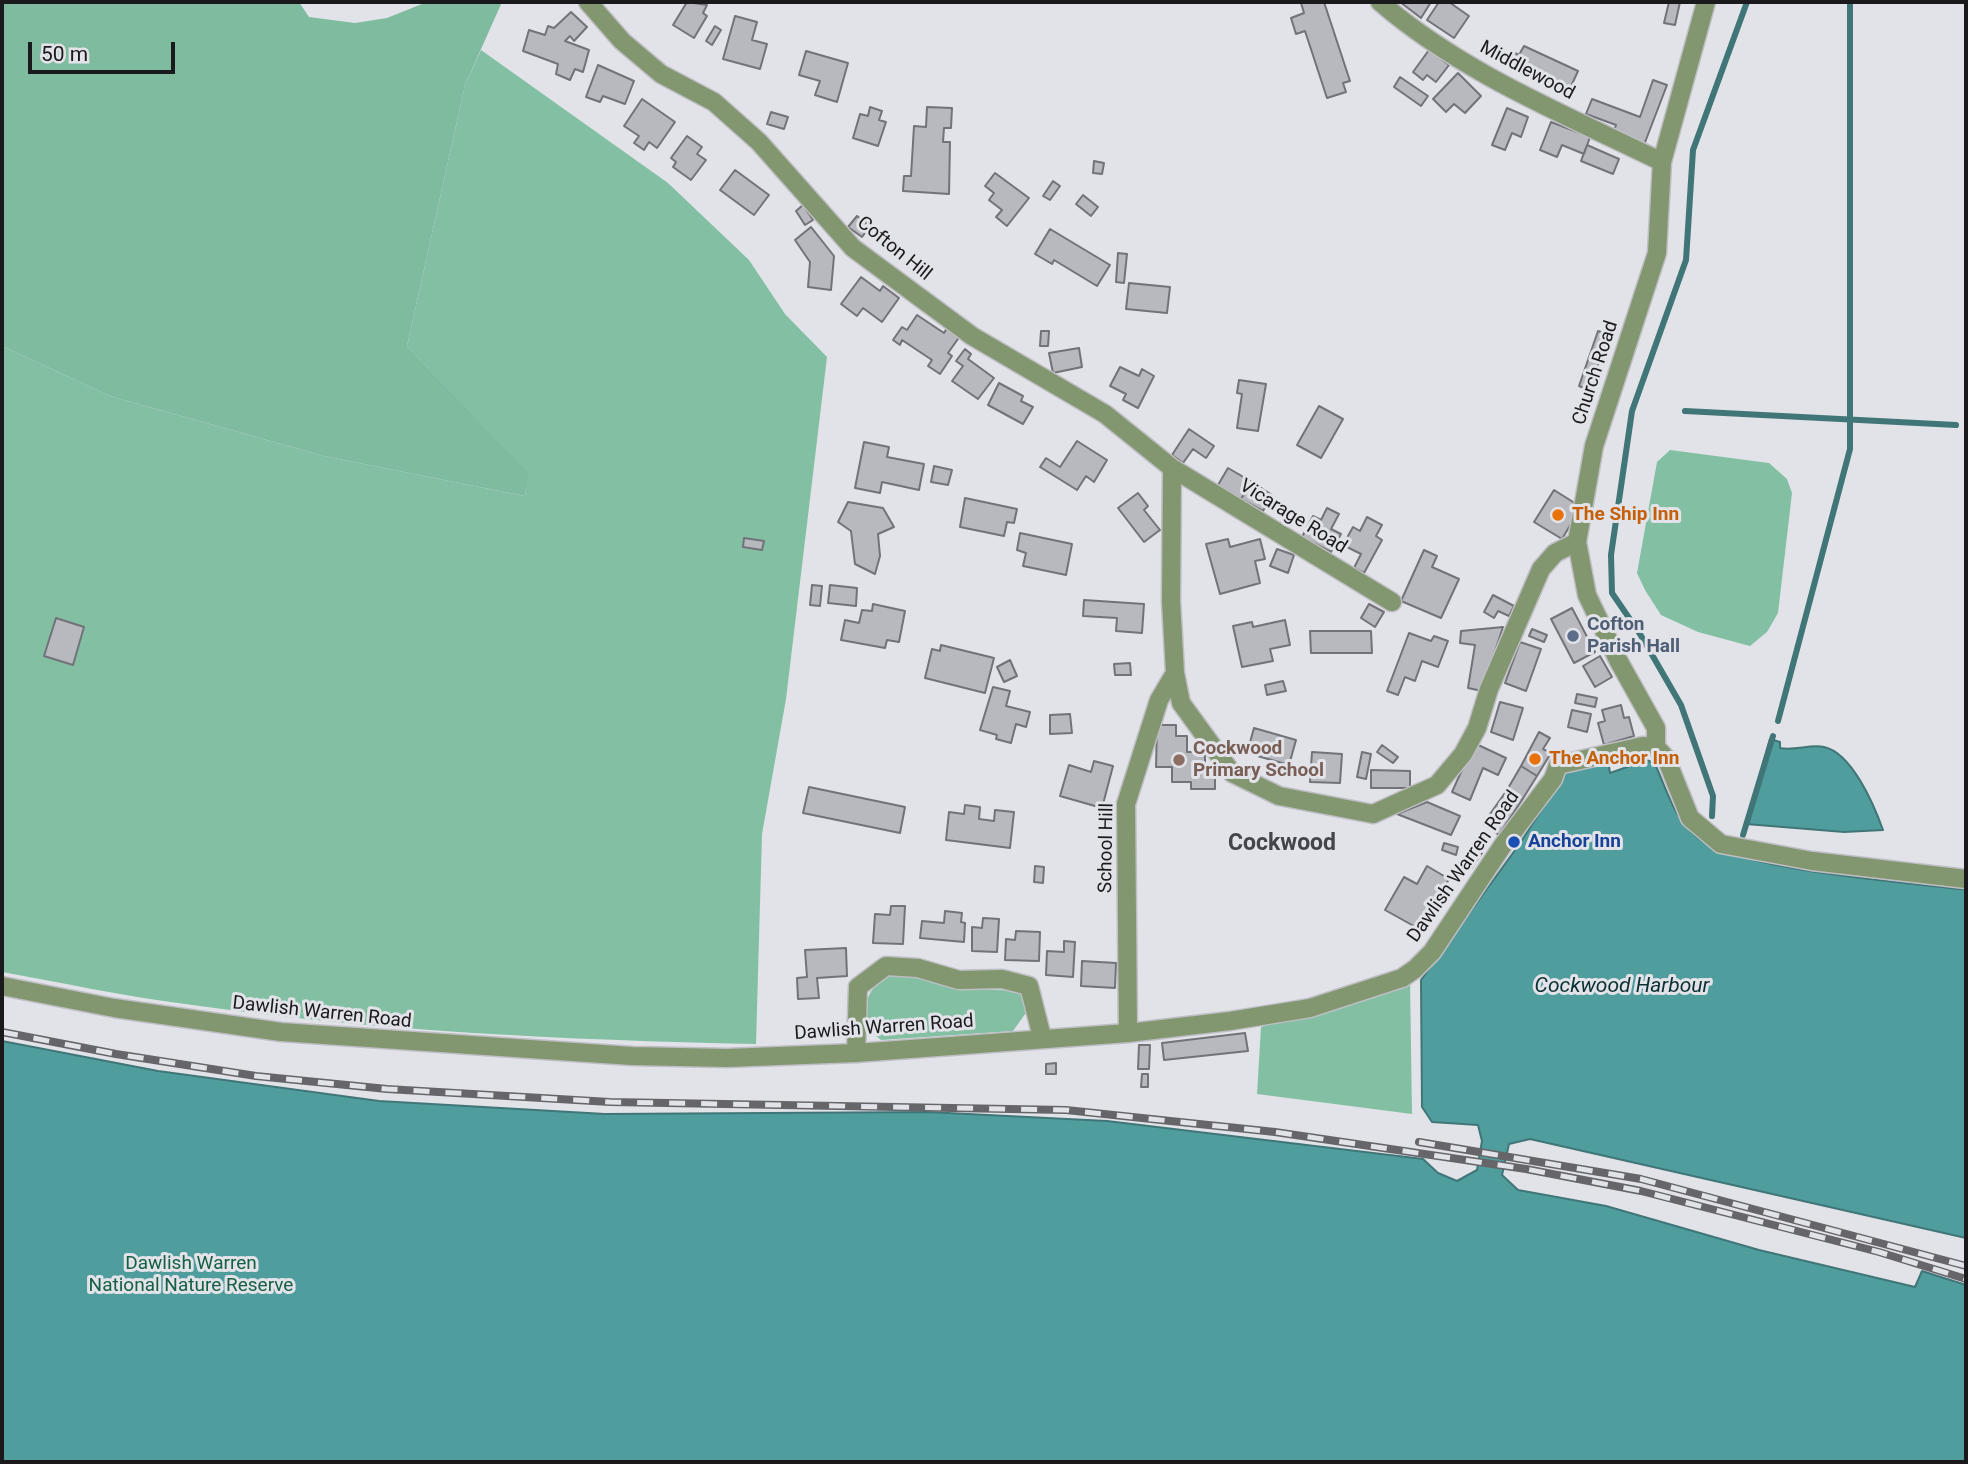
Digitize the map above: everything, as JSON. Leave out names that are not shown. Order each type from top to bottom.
[{"type":"street","name":"Cofton Hill","points":[[587,2],[622,41],[661,74],[714,102],[759,142],[853,248],[972,336],[1105,414],[1172,468]]},
{"type":"street","name":"Middlewood","points":[[1380,2],[1405,24],[1490,78],[1662,162]]},
{"type":"street","name":"Church Road","points":[[1706,2],[1662,162],[1657,253],[1594,446],[1577,542],[1587,595],[1618,660],[1656,728],[1656,747],[1666,758],[1690,818],[1721,844],[1798,859],[1966,879]]},
{"type":"street","name":"Vicarage Road","points":[[1172,468],[1392,602]]},
{"type":"street","points":[[1172,468],[1171,601],[1175,674],[1181,703],[1232,773],[1279,796],[1373,814],[1437,785],[1463,754],[1541,569],[1555,553],[1577,542]]},
{"type":"street","name":"School Hill","points":[[1128,1032],[1126,804],[1159,700],[1175,674]]},
{"type":"street","name":"Dawlish Warren Road","points":[[2,986],[114,1008],[281,1032],[437,1045],[727,1058],[856,1053],[1128,1032],[1230,1021],[1310,1008],[1402,978],[1432,952],[1503,845],[1553,779],[1558,765],[1643,746],[1656,747]]},
{"type":"street","points":[[856,1053],[854,1028],[859,987],[886,966],[918,968],[959,980],[1002,979],[1029,986],[1042,1037]]},
{"type":"green space","points":[[2,2],[299,2],[309,17],[355,23],[387,18],[427,2],[502,2],[465,85],[407,346],[528,473],[525,496],[324,456],[110,396],[2,346]]},
{"type":"green space","points":[[481,50],[668,183],[749,260],[785,314],[827,357],[786,699],[762,834],[756,1044],[541,1037],[327,1021],[162,1001],[2,972],[2,346],[110,396],[324,456],[525,496],[527,473],[407,346],[465,85]]},
{"type":"green space","points":[[1670,450],[1769,463],[1787,479],[1792,493],[1778,613],[1767,632],[1750,646],[1698,632],[1661,615],[1637,573],[1657,462]]},
{"type":"green space","points":[[889,975],[913,975],[952,988],[1019,991],[1025,996],[1028,1010],[1013,1031],[881,1040],[868,1024],[866,1005],[874,988]]},
{"type":"green space","points":[[1410,978],[1412,1114],[1257,1094],[1261,1027]]},
{"type":"water","points":[[1770,739],[1780,742],[1780,748],[1824,747],[1844,759],[1861,781],[1883,830],[1844,832],[1746,824]]},
{"type":"water","name":"Dawlish Warren National Nature Reserve","points":[[1608,760],[1610,773],[1647,760],[1655,764],[1682,821],[1697,837],[1718,849],[1784,867],[1966,890],[1966,1238],[1530,1139],[1509,1144],[1502,1175],[1518,1190],[1606,1206],[1759,1250],[1915,1287],[1922,1271],[1966,1285],[1966,1462],[2,1462],[2,1041],[158,1071],[379,1101],[605,1114],[928,1112],[1107,1121],[1423,1159],[1438,1173],[1457,1181],[1477,1170],[1482,1141],[1478,1125],[1432,1122],[1422,1107],[1421,980],[1518,846],[1566,773]]},
{"type":"building","points":[[687,2],[707,5],[703,13],[707,16],[694,38],[673,25]]},
{"type":"building","points":[[1324,2],[1350,81],[1343,83],[1346,92],[1327,98],[1305,31],[1296,34],[1291,18],[1304,13],[1301,3]]},
{"type":"building","points":[[1400,2],[1431,2],[1421,18]]},
{"type":"building","points":[[1439,2],[1449,2],[1469,16],[1454,38],[1427,20]]},
{"type":"building","points":[[1669,2],[1680,2],[1675,25],[1664,23]]},
{"type":"building","points":[[571,12],[587,27],[574,41],[570,36],[565,41],[589,50],[583,72],[575,69],[570,80],[556,74],[558,64],[523,51],[529,30],[545,35],[548,26],[554,28]]},
{"type":"building","points":[[735,16],[757,22],[752,40],[767,44],[760,69],[723,59]]},
{"type":"building","points":[[715,26],[721,30],[712,45],[706,41]]},
{"type":"building","points":[[1524,46],[1578,71],[1568,93],[1505,64],[1511,51],[1519,55]]},
{"type":"building","points":[[1429,50],[1449,65],[1436,82],[1427,75],[1423,80],[1413,72]]},
{"type":"building","points":[[806,51],[848,63],[837,102],[815,95],[820,81],[799,75]]},
{"type":"building","points":[[598,65],[634,81],[625,104],[603,96],[600,102],[586,97]]},
{"type":"building","points":[[1458,73],[1481,96],[1465,113],[1454,104],[1446,112],[1433,99]]},
{"type":"building","points":[[1400,77],[1428,96],[1421,106],[1394,87]]},
{"type":"building","points":[[1653,80],[1667,85],[1644,145],[1613,134],[1616,125],[1586,114],[1592,99],[1640,117]]},
{"type":"building","points":[[642,99],[675,122],[657,148],[649,142],[644,150],[634,143],[639,136],[624,126]]},
{"type":"building","points":[[870,107],[882,111],[879,120],[886,122],[878,146],[853,138],[860,114],[868,116]]},
{"type":"building","points":[[927,107],[952,108],[951,128],[944,128],[943,142],[950,142],[949,194],[903,191],[904,176],[911,176],[914,126],[926,127]]},
{"type":"building","points":[[1507,108],[1528,117],[1521,137],[1512,133],[1505,150],[1492,145]]},
{"type":"building","points":[[771,112],[788,117],[784,129],[767,124]]},
{"type":"building","points":[[1551,122],[1590,137],[1584,154],[1562,145],[1557,157],[1540,150]]},
{"type":"building","points":[[687,136],[702,147],[697,154],[706,160],[691,180],[673,167],[676,162],[671,158]]},
{"type":"building","points":[[1587,145],[1619,159],[1613,174],[1581,161]]},
{"type":"building","points":[[1094,161],[1104,163],[1102,174],[1093,173]]},
{"type":"building","points":[[735,170],[769,195],[754,215],[720,190]]},
{"type":"building","points":[[995,173],[1029,198],[1007,226],[996,217],[1002,210],[989,200],[994,193],[985,186]]},
{"type":"building","points":[[1053,181],[1060,186],[1050,200],[1043,196]]},
{"type":"building","points":[[1083,195],[1098,207],[1091,216],[1076,204]]},
{"type":"building","points":[[803,205],[813,220],[805,225],[796,211]]},
{"type":"building","points":[[857,216],[870,226],[862,237],[848,227]]},
{"type":"building","points":[[811,227],[834,256],[831,290],[808,287],[810,262],[795,240]]},
{"type":"building","points":[[1050,229],[1110,265],[1097,286],[1054,260],[1052,264],[1035,254]]},
{"type":"building","points":[[1118,253],[1127,254],[1124,283],[1116,282]]},
{"type":"building","points":[[861,277],[880,291],[883,286],[899,298],[882,322],[863,308],[857,316],[841,304]]},
{"type":"building","points":[[1129,283],[1170,287],[1167,313],[1126,309]]},
{"type":"building","points":[[917,315],[944,333],[947,328],[960,336],[948,353],[952,356],[940,374],[928,366],[932,360],[902,340],[900,345],[893,340],[902,327],[907,330]]},
{"type":"building","points":[[1041,331],[1049,331],[1048,346],[1040,346]]},
{"type":"building","points":[[1598,331],[1609,335],[1589,390],[1579,386]]},
{"type":"building","points":[[1079,348],[1082,367],[1053,373],[1049,353]]},
{"type":"building","points":[[965,349],[971,354],[968,359],[994,378],[978,399],[952,381],[963,366],[956,361]]},
{"type":"building","points":[[1120,367],[1139,376],[1142,369],[1154,376],[1138,408],[1123,400],[1126,394],[1110,386]]},
{"type":"building","points":[[1239,380],[1266,384],[1258,431],[1237,428],[1242,394],[1237,393]]},
{"type":"building","points":[[999,383],[1023,396],[1021,401],[1033,407],[1023,424],[988,405]]},
{"type":"building","points":[[1319,406],[1343,419],[1321,458],[1297,445]]},
{"type":"building","points":[[1189,429],[1214,446],[1206,458],[1193,449],[1183,463],[1172,455]]},
{"type":"building","points":[[1077,441],[1107,460],[1094,482],[1086,476],[1077,490],[1040,467],[1046,458],[1060,467]]},
{"type":"building","points":[[864,442],[889,447],[887,457],[924,464],[919,490],[882,482],[880,493],[855,488]]},
{"type":"building","points":[[934,466],[952,470],[948,485],[931,482]]},
{"type":"building","points":[[1228,468],[1252,482],[1241,499],[1218,485]]},
{"type":"building","points":[[1252,482],[1272,495],[1263,511],[1241,499]]},
{"type":"building","name":"The Ship Inn","points":[[1554,490],[1581,507],[1562,539],[1534,522]]},
{"type":"building","points":[[1138,493],[1148,506],[1144,510],[1160,530],[1144,542],[1118,508]]},
{"type":"building","points":[[965,498],[1017,509],[1014,523],[1007,522],[1004,536],[960,527]]},
{"type":"building","points":[[848,502],[883,508],[894,527],[878,534],[880,556],[875,574],[855,564],[851,531],[838,522]]},
{"type":"building","points":[[1327,508],[1339,514],[1331,529],[1341,534],[1331,552],[1302,537],[1313,516],[1321,520]]},
{"type":"building","points":[[1367,517],[1382,525],[1376,536],[1382,540],[1364,573],[1354,568],[1361,554],[1343,545],[1353,527],[1360,531]]},
{"type":"building","points":[[1020,533],[1072,544],[1066,575],[1023,566],[1026,553],[1017,550]]},
{"type":"building","points":[[744,538],[764,541],[762,550],[743,547]]},
{"type":"building","points":[[1228,539],[1230,547],[1260,539],[1265,559],[1255,561],[1260,583],[1220,594],[1206,544]]},
{"type":"building","points":[[1277,549],[1294,555],[1288,573],[1270,566]]},
{"type":"building","points":[[1424,550],[1437,556],[1432,567],[1459,579],[1441,618],[1401,601]]},
{"type":"building","points":[[812,585],[822,586],[820,606],[810,605]]},
{"type":"building","points":[[830,585],[857,588],[856,606],[828,603]]},
{"type":"building","points":[[1493,595],[1514,606],[1509,616],[1498,611],[1494,618],[1484,612]]},
{"type":"building","points":[[1084,600],[1144,604],[1142,633],[1116,631],[1117,618],[1083,616]]},
{"type":"building","points":[[873,604],[905,611],[899,642],[887,640],[885,648],[841,640],[845,620],[859,623],[862,610],[872,611]]},
{"type":"building","points":[[1369,604],[1384,612],[1375,627],[1361,618]]},
{"type":"building","name":"Cofton Parish Hall","points":[[1572,608],[1595,652],[1574,663],[1551,619]]},
{"type":"building","points":[[56,618],[84,627],[73,665],[44,656]]},
{"type":"building","points":[[1285,620],[1290,645],[1270,649],[1273,661],[1242,667],[1233,626],[1252,622],[1253,627]]},
{"type":"building","points":[[1503,627],[1482,691],[1468,688],[1475,645],[1460,643],[1461,631]]},
{"type":"building","points":[[1532,629],[1547,635],[1544,642],[1529,636]]},
{"type":"building","points":[[1310,631],[1371,631],[1372,653],[1311,653]]},
{"type":"building","points":[[1409,633],[1431,641],[1434,636],[1448,641],[1438,667],[1422,661],[1415,681],[1405,677],[1398,695],[1387,691]]},
{"type":"building","points":[[1520,642],[1541,649],[1526,691],[1505,683]]},
{"type":"building","points":[[941,645],[994,658],[985,693],[925,678],[932,649],[940,651]]},
{"type":"building","points":[[1600,656],[1612,677],[1595,687],[1583,666]]},
{"type":"building","points":[[1010,660],[1017,676],[1004,682],[997,667]]},
{"type":"building","points":[[1130,663],[1131,675],[1115,675],[1114,664]]},
{"type":"building","points":[[1283,681],[1286,691],[1267,695],[1265,685]]},
{"type":"building","points":[[993,687],[1010,691],[1006,706],[1030,712],[1026,727],[1016,724],[1011,743],[996,739],[997,735],[980,730]]},
{"type":"building","points":[[1577,694],[1597,698],[1595,707],[1575,703]]},
{"type":"building","points":[[1500,702],[1523,708],[1513,740],[1491,732]]},
{"type":"building","points":[[1621,705],[1624,718],[1629,717],[1634,736],[1604,745],[1598,723],[1605,721],[1602,710]]},
{"type":"building","points":[[1572,710],[1591,714],[1587,732],[1568,727]]},
{"type":"building","points":[[1070,714],[1072,733],[1050,734],[1050,715]]},
{"type":"building","points":[[1157,725],[1176,725],[1176,736],[1187,736],[1187,752],[1205,752],[1205,773],[1215,773],[1215,789],[1191,789],[1191,782],[1172,782],[1172,767],[1156,767]]},
{"type":"building","points":[[1254,728],[1296,740],[1289,765],[1247,753]]},
{"type":"building","name":"The Anchor Inn","points":[[1539,732],[1550,738],[1543,749],[1551,753],[1537,776],[1521,766]]},
{"type":"building","points":[[1474,743],[1506,758],[1498,775],[1483,768],[1470,800],[1452,792]]},
{"type":"building","points":[[1382,745],[1398,757],[1393,763],[1377,752]]},
{"type":"building","points":[[1312,752],[1342,754],[1340,783],[1310,782]]},
{"type":"building","points":[[1362,752],[1371,754],[1366,779],[1357,777]]},
{"type":"building","points":[[1094,761],[1113,766],[1102,808],[1060,796],[1069,765],[1091,772]]},
{"type":"building","points":[[1521,766],[1537,776],[1522,800],[1507,790]]},
{"type":"building","points":[[1371,770],[1410,771],[1410,788],[1371,788]]},
{"type":"building","points":[[809,787],[905,807],[900,833],[803,813]]},
{"type":"building","points":[[1507,790],[1522,800],[1499,835],[1483,824]]},
{"type":"building","points":[[1427,802],[1460,816],[1451,835],[1397,814]]},
{"type":"building","points":[[965,805],[980,807],[979,819],[994,821],[995,810],[1014,812],[1010,848],[946,840],[949,812],[964,814]]},
{"type":"building","points":[[1444,843],[1458,847],[1456,855],[1442,850]]},
{"type":"building","points":[[1472,847],[1482,853],[1471,869],[1462,863]]},
{"type":"building","points":[[1035,866],[1044,867],[1043,883],[1034,882]]},
{"type":"building","points":[[1427,866],[1449,879],[1421,930],[1385,910],[1404,877],[1417,884]]},
{"type":"building","points":[[891,906],[905,906],[903,944],[873,943],[875,914],[890,915]]},
{"type":"building","points":[[945,911],[962,913],[961,922],[965,923],[964,942],[920,938],[922,921],[944,923]]},
{"type":"building","points":[[983,918],[999,919],[997,952],[972,951],[972,927],[982,928]]},
{"type":"building","points":[[1016,931],[1040,932],[1039,961],[1005,960],[1006,939],[1015,940]]},
{"type":"building","points":[[1064,941],[1075,942],[1073,977],[1046,975],[1047,951],[1064,952]]},
{"type":"building","points":[[846,948],[847,976],[817,978],[819,998],[798,999],[797,978],[807,977],[805,950]]},
{"type":"building","points":[[1082,961],[1116,963],[1115,988],[1081,986]]},
{"type":"building","points":[[1245,1033],[1248,1051],[1164,1060],[1162,1043]]},
{"type":"building","points":[[1139,1045],[1150,1045],[1149,1069],[1138,1069]]},
{"type":"building","points":[[1056,1063],[1056,1074],[1046,1074],[1046,1064]]},
{"type":"building","points":[[1142,1074],[1148,1074],[1148,1087],[1141,1087]]},
{"type":"waterway","points":[[1712,816],[1713,796],[1681,705],[1640,634],[1612,593],[1611,555],[1632,411],[1686,260],[1693,150],[1747,2]]},
{"type":"waterway","points":[[1778,721],[1850,449],[1850,2]]},
{"type":"waterway","points":[[1685,411],[1956,425]]},
{"type":"waterway","points":[[1743,835],[1773,736]]},
{"type":"railway","points":[[2,1032],[116,1054],[256,1076],[387,1089],[610,1102],[1066,1110],[1275,1132],[1526,1169],[1641,1191],[1879,1252],[1966,1279]]},
{"type":"railway","points":[[1419,1142],[1641,1179],[1966,1266]]},
{"type":"place","name":"The Ship Inn","points":[[1558,515]]},
{"type":"place","name":"Cofton Parish Hall","points":[[1573,636]]},
{"type":"place","name":"The Anchor Inn","points":[[1535,759]]},
{"type":"place","name":"Cockwood Primary School","points":[[1179,760]]},
{"type":"place","name":"Anchor Inn","points":[[1514,842]]},
{"type":"district","name":"Cockwood","points":[[1282,844]]},
{"type":"water label","name":"Cockwood Harbour","points":[[1622,987]]}]
